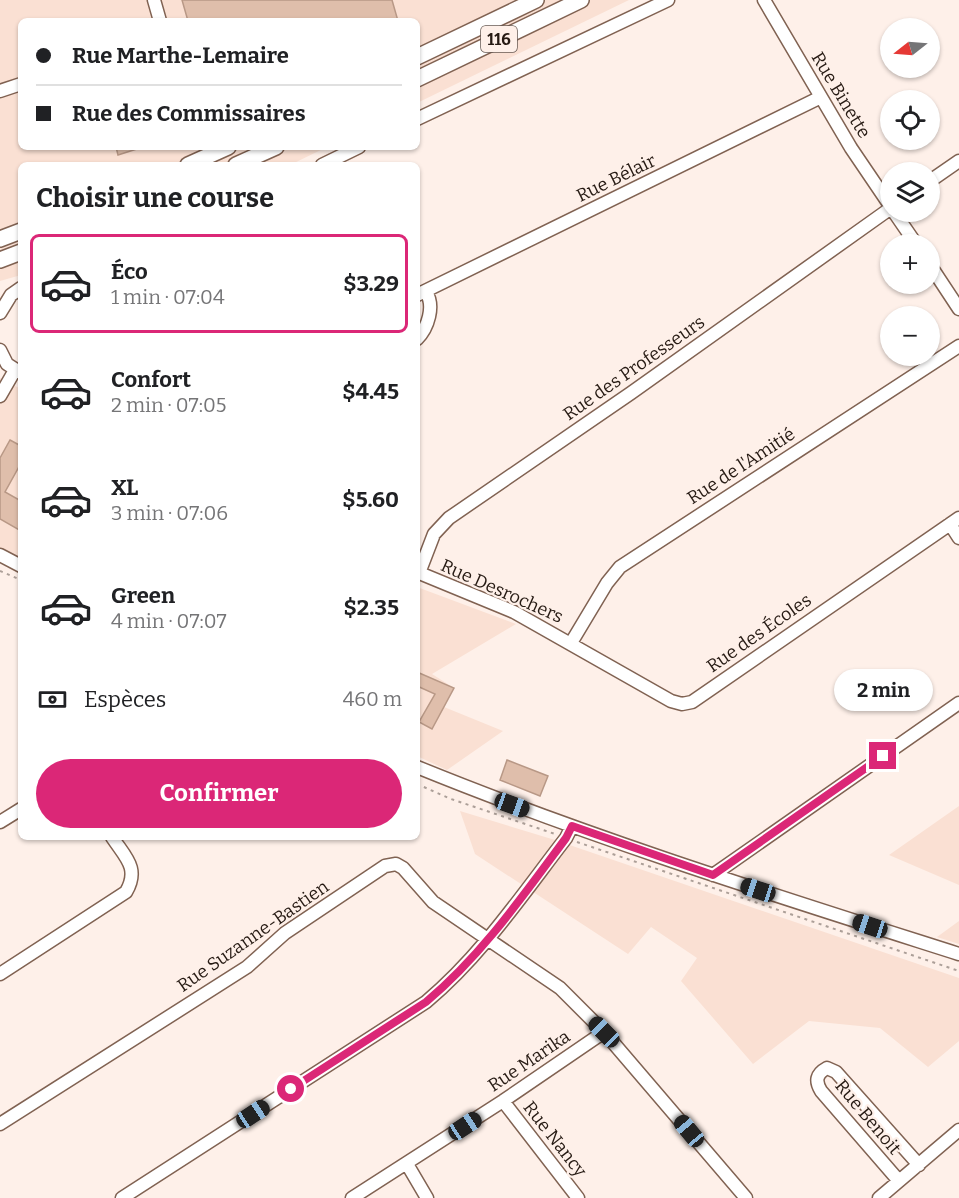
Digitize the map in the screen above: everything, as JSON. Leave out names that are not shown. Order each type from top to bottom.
[{"type":"main road","name":"116","points":[[420,56],[536,0]]},
{"type":"main road","name":"116","points":[[420,78],[581,0]]},
{"type":"main road","points":[[203,157],[220,150]]},
{"type":"main road","points":[[243,162],[269,150]]},
{"type":"main road","points":[[0,239],[18,232]]},
{"type":"main road","points":[[0,260],[18,253]]},
{"type":"street","points":[[154,0],[159,18]]},
{"type":"street","points":[[420,118],[668,0]]},
{"type":"street","name":"Rue Binette","points":[[764,0],[851,148],[880,191]]},
{"type":"street","points":[[0,91],[18,85]]},
{"type":"street","name":"Rue Bélair","points":[[421,293],[821,97]]},
{"type":"street","points":[[328,162],[353,150]]},
{"type":"street","points":[[940,174],[959,161]]},
{"type":"street","name":"Rue des Professeurs","points":[[420,568],[434,534],[449,518],[631,393],[880,215]]},
{"type":"street","points":[[940,280],[959,309]]},
{"type":"street","points":[[0,313],[5,302],[18,291]]},
{"type":"street","name":"Rue Bélair","points":[[420,335],[427,326],[430,309],[429,297],[421,293]]},
{"type":"street","name":"Rue de l'Amitié","points":[[571,643],[607,583],[620,567],[959,346]]},
{"type":"street","points":[[0,350],[7,364],[18,372],[0,396]]},
{"type":"street","points":[[954,521],[959,538]]},
{"type":"street","name":"Rue des Écoles","points":[[571,643],[671,701],[682,704],[692,702],[954,521]]},
{"type":"street","points":[[0,555],[18,564]]},
{"type":"street","name":"Rue Desrochers","points":[[420,574],[514,612],[571,643]]},
{"type":"street","points":[[713,875],[959,703]]},
{"type":"street","points":[[420,768],[492,798],[713,875],[959,954]]},
{"type":"street","points":[[0,822],[18,811]]},
{"type":"street","points":[[122,1198],[140,1193],[441,990],[489,939],[566,838],[572,826]]},
{"type":"street","points":[[0,974],[126,892],[133,880],[132,870],[114,840]]},
{"type":"street","name":"Rue Suzanne-Bastien","points":[[0,1124],[247,967],[285,933],[385,866],[396,864],[403,868],[433,902],[560,988],[604,1032],[746,1198]]},
{"type":"street","name":"Rue Marika","points":[[352,1198],[503,1101],[604,1032]]},
{"type":"street","name":"Rue Benoit","points":[[899,1181],[821,1092],[817,1077],[819,1072],[827,1068],[836,1072],[919,1164]]},
{"type":"street","name":"Rue Nancy","points":[[503,1101],[578,1198]]},
{"type":"street","points":[[879,1198],[959,1130]]},
{"type":"street","points":[[406,1164],[427,1198]]},
{"type":"path","points":[[0,570],[18,579]]},
{"type":"shaded area","points":[[0,0],[629,0],[420,102],[420,18],[18,18],[18,150],[321,150],[296,162],[18,162],[18,276],[0,281]]},
{"type":"shaded area","points":[[0,378],[18,387],[18,558],[0,549]]},
{"type":"shaded area","points":[[420,588],[516,624],[432,674],[454,688],[444,707],[503,731],[447,770],[420,757]]},
{"type":"shaded area","points":[[959,806],[959,885],[889,855]]},
{"type":"shaded area","points":[[460,811],[555,840],[959,978],[959,1041],[928,1067],[880,1028],[809,1021],[753,1064],[681,981],[697,958],[651,927],[628,954],[475,854]]},
{"type":"shaded area","points":[[959,921],[959,944],[937,937]]},
{"type":"building","points":[[182,0],[392,0],[397,18],[187,18]]},
{"type":"building","points":[[117,150],[134,150],[118,155]]},
{"type":"building","points":[[10,440],[18,444],[18,468],[5,492],[18,499],[18,529],[0,519],[0,458]]},
{"type":"building","points":[[420,673],[454,688],[432,729],[420,723],[420,720],[435,694],[420,687]]},
{"type":"building","points":[[507,760],[548,776],[540,796],[500,780]]},
{"type":"route","points":[[291,1089],[441,990],[489,939],[566,838],[572,826],[713,875],[883,756]]}]
